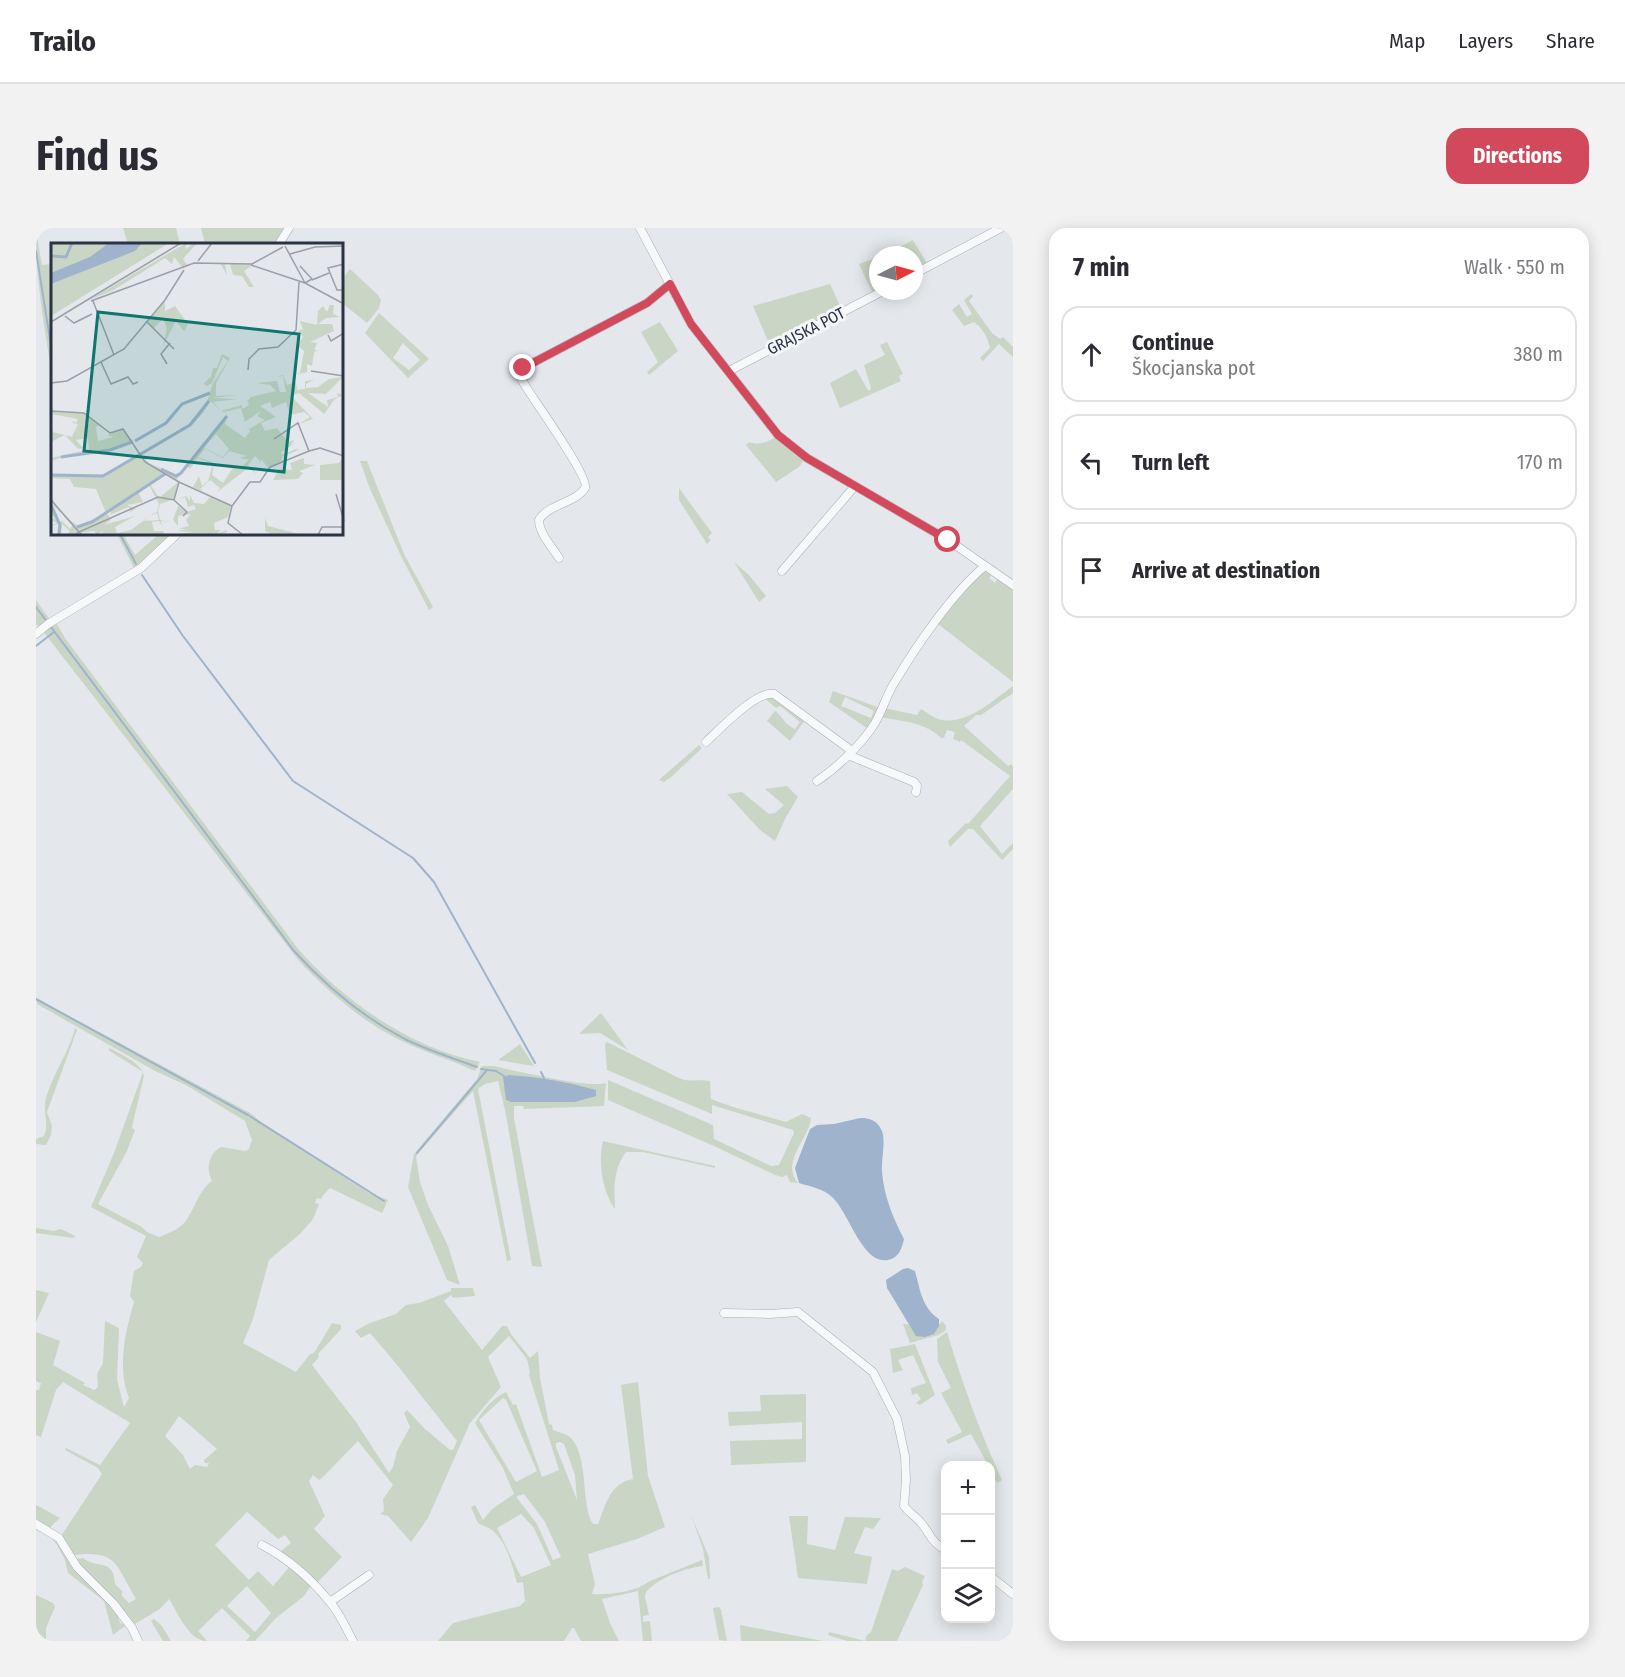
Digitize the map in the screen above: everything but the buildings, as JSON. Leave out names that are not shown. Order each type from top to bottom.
[{"type":"street","points":[[280,243],[289,228]]},
{"type":"street","points":[[640,228],[691,324],[778,435],[807,458],[948,540],[1013,585]]},
{"type":"street","points":[[923,269],[1001,228]]},
{"type":"street","points":[[559,558],[543,534],[539,520],[546,512],[580,493],[586,483],[522,380],[523,368],[647,303],[670,284]]},
{"type":"street","name":"GRAJSKA POT","points":[[729,371],[869,298]]},
{"type":"street","points":[[782,571],[855,486]]},
{"type":"street","points":[[36,634],[48,624],[141,568],[175,536]]},
{"type":"street","points":[[817,781],[842,762],[874,724],[907,660],[958,593],[985,566]]},
{"type":"street","points":[[706,741],[747,706],[768,692],[774,694],[850,753],[914,782],[917,786],[916,792]]},
{"type":"street","points":[[724,1313],[798,1312],[873,1372],[897,1419],[905,1456],[904,1506],[909,1513],[922,1522],[931,1540],[941,1547]]},
{"type":"street","points":[[36,1524],[59,1538],[77,1567],[113,1603],[132,1628],[138,1641]]},
{"type":"street","points":[[262,1545],[278,1553],[298,1569],[330,1602],[353,1641]]},
{"type":"street","points":[[330,1602],[369,1575]]},
{"type":"street","points":[[995,1580],[1013,1594]]},
{"type":"green space","points":[[123,228],[176,228],[180,243],[128,243]]},
{"type":"green space","points":[[201,228],[287,228],[278,243],[205,243]]},
{"type":"green space","points":[[36,231],[42,265],[51,264],[51,369],[43,321]]},
{"type":"green space","points":[[913,240],[917,246],[901,246]]},
{"type":"green space","points":[[923,257],[928,265],[923,268]]},
{"type":"green space","points":[[869,260],[869,285],[859,264]]},
{"type":"green space","points":[[350,269],[381,300],[379,308],[367,323],[344,305],[344,276]]},
{"type":"green space","points":[[830,284],[842,310],[771,348],[753,306]]},
{"type":"green space","points":[[971,294],[973,296],[969,301],[992,333],[1000,339],[1003,337],[1013,347],[1013,357],[999,344],[983,361],[980,358],[990,348],[984,333],[974,322],[964,326],[952,310],[959,304],[967,317],[972,314],[964,300]]},
{"type":"green space","points":[[379,313],[429,359],[408,378],[365,333]],"holes":[[[403,343],[420,360],[409,370],[393,358]]]},
{"type":"green space","points":[[660,322],[678,351],[649,375],[647,372],[658,362],[641,332]]},
{"type":"green space","points":[[887,342],[903,374],[899,376],[901,381],[840,408],[830,383],[856,369],[870,390],[864,365],[885,355],[880,345]]},
{"type":"green space","points":[[776,437],[804,460],[799,467],[776,482],[746,445],[749,442],[763,443]]},
{"type":"green space","points":[[360,461],[367,461],[404,554],[433,607],[429,610],[401,556],[370,489]]},
{"type":"green space","points":[[679,488],[712,533],[708,537],[711,540],[707,544],[679,500]]},
{"type":"green space","points":[[118,536],[124,536],[135,555],[157,536],[171,536],[135,570]]},
{"type":"green space","points":[[734,562],[749,575],[766,596],[759,602]]},
{"type":"green space","points":[[986,570],[993,573],[989,578],[995,583],[999,577],[1013,587],[1013,682],[938,624],[980,573]]},
{"type":"green space","points":[[36,600],[50,620],[40,626],[36,625]]},
{"type":"green space","points":[[56,622],[65,638],[299,950],[358,1005],[429,1046],[480,1062],[475,1071],[414,1047],[368,1022],[321,983],[300,962],[45,634],[45,629]]},
{"type":"green space","points":[[1013,686],[1013,693],[981,715],[976,715],[964,726],[1008,766],[1011,764],[1013,767],[1013,789],[980,826],[1002,854],[1013,843],[1013,849],[1002,860],[973,829],[968,829],[950,847],[948,841],[966,823],[968,824],[1010,776],[961,740],[960,742],[953,739],[955,732],[947,730],[944,738],[941,738],[920,725],[880,717],[884,708],[917,715],[921,709],[942,720],[962,718],[980,710]]},
{"type":"green space","points":[[833,691],[880,708],[868,729],[829,702]],"holes":[[[845,697],[874,711],[871,718],[841,706]]]},
{"type":"green space","points":[[768,695],[805,720],[790,741],[767,721],[775,711],[795,729],[800,722],[780,706],[776,708],[762,696]]},
{"type":"green space","points":[[699,745],[702,748],[670,778],[664,782],[659,780]]},
{"type":"green space","points":[[787,786],[798,797],[775,841],[760,830],[727,794],[742,792],[769,814],[775,813],[784,805],[765,789]]},
{"type":"green space","points":[[36,998],[252,1114],[260,1122],[369,1193],[388,1200],[382,1213],[330,1188],[321,1199],[317,1198],[315,1203],[319,1204],[313,1219],[300,1234],[269,1260],[253,1319],[243,1343],[296,1372],[310,1354],[314,1353],[332,1323],[341,1325],[341,1329],[318,1354],[319,1357],[312,1365],[356,1422],[389,1473],[397,1451],[410,1427],[404,1413],[407,1410],[450,1450],[453,1450],[457,1441],[370,1333],[361,1338],[355,1331],[396,1314],[406,1305],[419,1303],[451,1291],[451,1288],[473,1288],[475,1296],[453,1298],[451,1295],[444,1301],[482,1350],[502,1326],[507,1326],[530,1358],[538,1351],[540,1378],[549,1424],[552,1425],[553,1430],[567,1435],[579,1452],[589,1516],[593,1524],[598,1524],[614,1490],[625,1481],[633,1479],[621,1385],[638,1382],[648,1476],[665,1527],[637,1539],[588,1554],[595,1584],[592,1594],[630,1590],[702,1560],[703,1566],[672,1574],[657,1582],[646,1592],[649,1615],[643,1616],[643,1622],[650,1621],[652,1641],[643,1641],[638,1591],[602,1599],[619,1641],[581,1641],[572,1628],[564,1641],[438,1641],[453,1623],[520,1606],[525,1601],[523,1582],[517,1583],[502,1541],[492,1530],[478,1523],[471,1507],[475,1505],[483,1520],[492,1509],[514,1494],[503,1468],[475,1423],[481,1414],[493,1401],[506,1392],[513,1405],[516,1404],[542,1477],[559,1470],[529,1375],[527,1359],[509,1336],[488,1357],[501,1387],[470,1423],[428,1518],[411,1542],[388,1516],[380,1514],[384,1511],[383,1499],[393,1485],[358,1441],[324,1476],[319,1480],[313,1475],[309,1481],[325,1516],[314,1529],[342,1557],[316,1584],[281,1551],[291,1543],[285,1535],[278,1539],[247,1512],[215,1545],[249,1580],[258,1571],[273,1586],[291,1565],[312,1584],[304,1596],[276,1618],[255,1641],[246,1641],[250,1636],[222,1608],[198,1631],[207,1641],[201,1640],[189,1631],[169,1599],[160,1609],[133,1625],[75,1559],[83,1558],[108,1567],[114,1576],[115,1584],[122,1591],[122,1596],[129,1603],[136,1599],[119,1568],[107,1557],[88,1554],[73,1555],[61,1536],[102,1474],[98,1468],[65,1450],[66,1448],[100,1465],[130,1423],[63,1382],[56,1390],[41,1437],[36,1435],[36,1390],[39,1390],[41,1383],[36,1381],[36,1332],[60,1341],[53,1365],[94,1390],[98,1387],[97,1374],[103,1363],[105,1321],[119,1328],[117,1380],[124,1407],[129,1398],[123,1375],[123,1362],[125,1338],[134,1302],[130,1296],[134,1271],[143,1263],[137,1257],[146,1236],[91,1207],[114,1153],[143,1073],[132,1128],[135,1130],[127,1151],[98,1204],[159,1237],[185,1222],[200,1194],[212,1181],[209,1162],[213,1154],[221,1147],[245,1151],[249,1149],[252,1140],[245,1121],[186,1085],[155,1071],[37,1004]],"holes":[[[503,1398],[506,1400],[537,1471],[516,1482],[479,1420]],[[179,1416],[217,1449],[204,1460],[205,1463],[209,1463],[207,1467],[195,1465],[190,1469],[183,1455],[165,1436]],[[556,1443],[564,1444],[575,1475],[577,1500]],[[524,1494],[545,1522],[561,1557],[553,1560],[537,1524],[517,1496]],[[521,1514],[534,1528],[551,1565],[521,1577],[497,1528]],[[247,1586],[271,1613],[255,1632],[227,1606]]]},
{"type":"green space","points":[[601,1013],[628,1050],[600,1033],[579,1034]]},
{"type":"green space","points":[[75,1028],[77,1030],[47,1112],[52,1126],[51,1135],[46,1145],[36,1144],[36,1139],[44,1136],[45,1132],[47,1095]]},
{"type":"green space","points":[[607,1042],[681,1079],[710,1081],[711,1099],[786,1122],[802,1114],[811,1118],[792,1167],[793,1175],[798,1183],[790,1182],[787,1175],[782,1177],[775,1175],[608,1100],[608,1080],[713,1125],[714,1139],[771,1166],[779,1165],[794,1133],[793,1130],[712,1105],[712,1114],[607,1070],[605,1044]]},
{"type":"green space","points":[[520,1044],[534,1066],[498,1060]]},
{"type":"green space","points":[[110,1048],[130,1059],[142,1072],[108,1050]]},
{"type":"green space","points":[[482,1066],[495,1066],[573,1082],[606,1083],[604,1106],[524,1109],[523,1106],[514,1106],[514,1118],[542,1267],[532,1266],[498,1081],[485,1084],[478,1089],[511,1260],[507,1261],[473,1091],[419,1152],[416,1157],[420,1182],[428,1205],[448,1246],[460,1285],[447,1280],[408,1187],[414,1154],[477,1079]],"holes":[[[509,1075],[562,1082],[596,1091],[575,1102],[511,1102]]]},
{"type":"green space","points":[[603,1141],[715,1166],[715,1168],[643,1152],[626,1152],[617,1172],[615,1209],[607,1194],[602,1176]]},
{"type":"green space","points":[[36,1228],[54,1231],[61,1229],[75,1236],[74,1238],[36,1233]]},
{"type":"green space","points":[[36,1290],[49,1293],[36,1322]]},
{"type":"green space","points":[[942,1321],[946,1326],[945,1331],[910,1343],[903,1324],[938,1326]]},
{"type":"green space","points":[[947,1332],[972,1407],[994,1461],[986,1461],[971,1434],[948,1444],[946,1440],[962,1432],[941,1393],[951,1388],[938,1362],[937,1339]]},
{"type":"green space","points":[[915,1344],[935,1395],[920,1405],[916,1403],[921,1399],[917,1393],[912,1395],[911,1388],[926,1383],[913,1355],[898,1360],[903,1370],[893,1373],[890,1349]]},
{"type":"green space","points":[[806,1394],[806,1462],[731,1465],[730,1441],[802,1439],[802,1422],[729,1426],[728,1412],[761,1411],[760,1395]]},
{"type":"green space","points":[[995,1464],[1002,1480],[997,1483],[995,1479]]},
{"type":"green space","points":[[36,1505],[60,1518],[48,1529],[36,1522]]},
{"type":"green space","points":[[691,1515],[709,1557],[710,1579],[708,1579],[703,1549]]},
{"type":"green space","points":[[789,1516],[808,1516],[807,1544],[835,1550],[845,1517],[881,1518],[873,1529],[865,1527],[854,1553],[872,1557],[867,1584],[798,1578]]},
{"type":"green space","points":[[48,1534],[57,1541],[116,1612],[120,1623],[126,1625],[113,1635],[104,1601],[68,1573],[65,1560]]},
{"type":"green space","points":[[905,1567],[925,1576],[897,1641],[865,1641],[871,1632],[892,1569],[898,1571]]},
{"type":"green space","points":[[36,1595],[53,1603],[55,1607],[46,1628],[46,1641],[36,1641]]},
{"type":"green space","points":[[719,1607],[727,1641],[719,1640],[713,1608]]},
{"type":"green space","points":[[154,1619],[162,1626],[171,1641],[163,1641],[151,1621]]},
{"type":"green space","points":[[740,1625],[823,1641],[741,1641]]},
{"type":"green space","points":[[829,1632],[865,1641],[847,1641],[828,1635]]},
{"type":"water","points":[[509,1075],[596,1090],[596,1096],[575,1102],[511,1102],[506,1100],[503,1077]]},
{"type":"water","points":[[860,1118],[873,1120],[882,1131],[884,1140],[882,1172],[885,1190],[904,1239],[897,1255],[888,1260],[879,1259],[863,1246],[832,1197],[799,1183],[795,1168],[810,1129],[817,1125]]},
{"type":"water","points":[[908,1268],[915,1271],[925,1304],[939,1319],[939,1326],[934,1334],[925,1337],[916,1336],[887,1288],[886,1280]]},
{"type":"waterway","points":[[36,251],[51,346]]},
{"type":"waterway","points":[[121,536],[136,564]]},
{"type":"waterway","points":[[142,575],[183,636],[293,781],[413,858],[434,882],[535,1063]]},
{"type":"waterway","points":[[36,607],[306,964],[331,988],[373,1020],[403,1038],[477,1067]]},
{"type":"waterway","points":[[36,646],[54,632]]},
{"type":"waterway","points":[[36,999],[248,1115],[384,1201]]},
{"type":"waterway","points":[[481,1069],[496,1071],[504,1076]]},
{"type":"waterway","points":[[417,1153],[487,1070]]},
{"type":"waterway","points":[[541,1072],[544,1078]]},
{"type":"route","points":[[523,368],[647,303],[670,284],[691,324],[778,435],[791,447],[948,540]]}]
